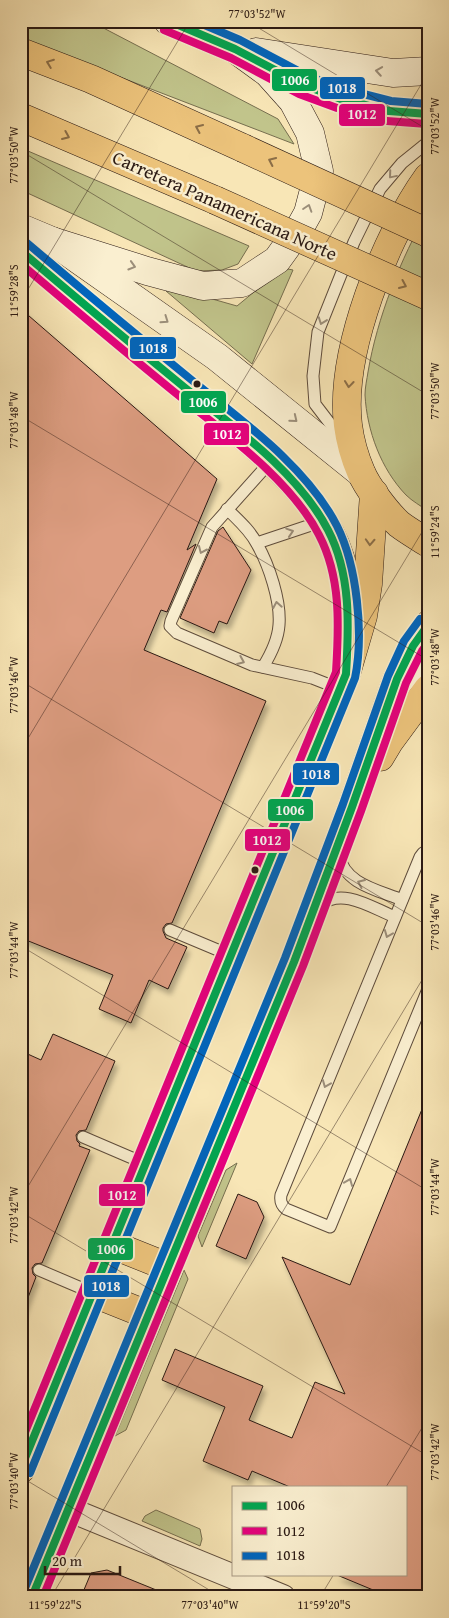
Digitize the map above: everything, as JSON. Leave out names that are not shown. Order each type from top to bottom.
[{"type":"main road","points":[[168,21],[235,49],[304,85],[342,100],[389,111],[428,114]]},
{"type":"main road","points":[[235,49],[393,73],[428,71]]},
{"type":"main road","points":[[21,228],[52,241],[147,271],[203,286],[242,283],[277,260],[298,231],[308,213],[319,171],[310,132],[294,101],[268,73],[235,49]]},
{"type":"main road","points":[[21,52],[91,79],[428,233]]},
{"type":"main road","name":"Carretera Panamericana Norte","points":[[21,117],[215,200],[428,296]]},
{"type":"main road","points":[[21,1469],[343,682],[363,616],[368,584],[364,475],[348,425],[347,402],[351,363],[368,297],[384,257],[404,213],[428,177]]},
{"type":"main road","points":[[52,241],[216,357],[364,475],[400,524],[428,543]]},
{"type":"main road","points":[[21,251],[232,426],[271,461],[305,496],[323,521],[340,558],[347,589],[349,626],[343,682]]},
{"type":"main road","points":[[32,1597],[314,911],[397,679],[413,646],[428,625]]},
{"type":"main road","points":[[352,807],[389,742],[428,689]]},
{"type":"main road","points":[[113,1245],[168,1267]]},
{"type":"main road","points":[[93,1292],[148,1315]]},
{"type":"street","points":[[68,1509],[283,1597]]},
{"type":"lane","points":[[364,475],[315,404],[313,376],[318,332],[354,242],[380,189],[402,163],[428,142]]},
{"type":"lane","points":[[271,461],[212,526],[170,626],[177,633],[252,665],[312,678],[343,682]]},
{"type":"lane","points":[[227,509],[257,543],[267,565],[278,610],[279,625],[276,642],[263,668]]},
{"type":"lane","points":[[257,543],[323,521]]},
{"type":"lane","points":[[382,721],[412,679],[428,661]]},
{"type":"lane","points":[[337,847],[340,862],[350,877],[402,900]]},
{"type":"lane","points":[[428,850],[420,857],[280,1195],[282,1206],[286,1209],[330,1227],[428,989]]},
{"type":"lane","points":[[314,911],[329,899],[342,897],[395,917]]},
{"type":"lane","points":[[170,930],[232,956]]},
{"type":"lane","points":[[83,1137],[146,1164]]},
{"type":"lane","points":[[40,1270],[93,1292]]},
{"type":"green space","points":[[21,21],[90,21],[278,119],[294,144],[21,39]]},
{"type":"green space","points":[[21,148],[249,246],[238,264],[222,270],[196,271],[21,190]]},
{"type":"green space","points":[[428,211],[428,511],[406,495],[389,473],[372,436],[365,395],[377,331],[391,289],[408,248]]},
{"type":"green space","points":[[283,268],[293,270],[252,364],[166,291],[170,287],[237,306]]},
{"type":"green space","points":[[237,1163],[202,1247],[198,1236],[226,1170]]},
{"type":"green space","points":[[184,1270],[188,1279],[126,1430],[115,1436]]},
{"type":"green space","points":[[156,1510],[200,1529],[202,1539],[200,1546],[142,1521],[145,1516]]},
{"type":"building","points":[[21,309],[217,479],[187,550],[196,544],[167,612],[161,610],[144,650],[266,701],[172,923],[166,924],[163,928],[166,938],[187,947],[168,989],[149,980],[131,1023],[99,1009],[113,975],[21,938]]},
{"type":"building","points":[[223,527],[251,570],[227,624],[219,621],[214,633],[180,618],[218,531]]},
{"type":"building","points":[[53,1034],[115,1061],[86,1130],[79,1131],[76,1135],[79,1146],[90,1150],[42,1263],[35,1264],[32,1268],[33,1274],[36,1277],[22,1313],[21,1051],[41,1060]]},
{"type":"building","points":[[427,1097],[428,1597],[390,1597],[339,1576],[406,1576],[406,1486],[288,1486],[252,1471],[248,1480],[203,1461],[225,1407],[162,1380],[175,1349],[263,1386],[249,1420],[292,1438],[315,1382],[345,1394],[282,1257],[350,1285]]},
{"type":"building","points":[[238,1194],[257,1202],[264,1217],[246,1259],[216,1246]]},
{"type":"building","points":[[107,1570],[171,1597],[81,1597],[91,1573]]},
{"type":"transit line","name":"1006","points":[[169,21],[235,49],[304,85],[341,99],[389,111],[428,114]]},
{"type":"transit line","name":"1018","points":[[195,21],[240,40],[308,76],[344,89],[391,101],[428,104]]},
{"type":"transit line","name":"1012","points":[[164,30],[231,58],[299,94],[337,108],[387,121],[427,124]]},
{"type":"transit line","name":"1018","points":[[27,243],[270,444],[308,483],[324,504],[344,542],[354,580],[359,621],[358,660],[355,678],[30,1473]]},
{"type":"transit line","name":"1006","points":[[21,251],[264,452],[300,489],[315,509],[336,547],[345,582],[348,619],[346,674],[21,1468]]},
{"type":"transit line","name":"1012","points":[[21,264],[138,363],[236,441],[292,495],[307,515],[326,551],[335,584],[338,619],[336,672],[21,1442]]},
{"type":"transit line","name":"1018","points":[[23,1593],[285,958],[343,804],[388,676],[404,641],[420,619]]},
{"type":"transit line","name":"1006","points":[[32,1597],[294,962],[397,679],[413,646],[428,625]]},
{"type":"transit line","name":"1012","points":[[43,1597],[303,966],[406,683],[428,643]]}]
